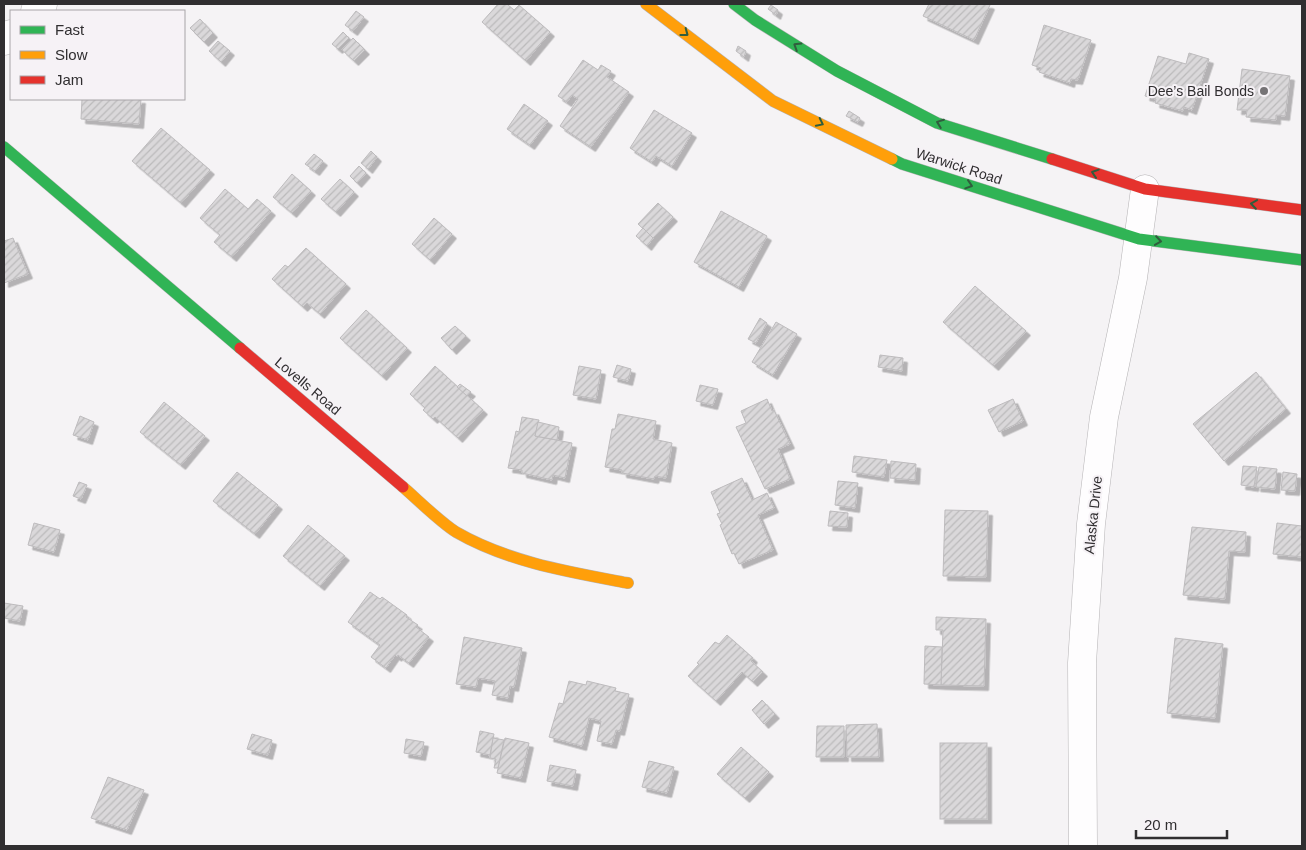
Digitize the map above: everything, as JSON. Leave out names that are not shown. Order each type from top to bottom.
[{"type":"main road","name":"Warwick Road","points":[[646,4],[773,100],[902,164],[1139,238],[1302,260]]},
{"type":"main road","points":[[734,4],[755,20],[837,71],[937,123],[1145,189],[1302,210]]},
{"type":"main road","name":"Lovells Road","points":[[4,146],[456,531],[506,555],[565,571],[628,583]]},
{"type":"street","name":"Alaska Drive","points":[[1083,846],[1082,662],[1091,524],[1104,417],[1133,278],[1145,189]]},
{"type":"building","points":[[498,4],[507,4],[514,10],[519,5],[550,32],[526,61],[482,22]]},
{"type":"building","points":[[929,4],[990,5],[974,40],[923,16]]},
{"type":"building","points":[[771,5],[778,10],[776,15],[768,9]]},
{"type":"building","points":[[356,11],[364,17],[353,31],[345,25]]},
{"type":"building","points":[[200,19],[213,33],[204,42],[190,28]]},
{"type":"building","points":[[1044,25],[1091,40],[1078,80],[1071,79],[1070,83],[1039,72],[1041,68],[1032,65]]},
{"type":"building","points":[[343,32],[349,38],[338,49],[332,44]]},
{"type":"building","points":[[353,38],[365,50],[354,61],[342,50]]},
{"type":"building","points":[[218,41],[230,51],[221,62],[209,51]]},
{"type":"building","points":[[738,46],[746,51],[744,57],[736,51]]},
{"type":"building","points":[[1189,53],[1209,59],[1192,110],[1184,107],[1183,111],[1155,103],[1156,99],[1145,96],[1158,56],[1186,64]]},
{"type":"building","points":[[583,60],[598,70],[601,65],[611,71],[607,77],[629,92],[591,147],[560,126],[578,99],[572,95],[567,102],[558,96]]},
{"type":"building","points":[[1242,69],[1290,76],[1285,116],[1276,115],[1276,120],[1246,117],[1247,110],[1237,110]]},
{"type":"building","points":[[82,100],[141,100],[139,124],[81,119]]},
{"type":"building","points":[[524,104],[548,121],[530,145],[507,129]]},
{"type":"building","points":[[654,110],[692,133],[672,166],[656,156],[652,162],[630,148]]},
{"type":"building","points":[[849,111],[860,118],[858,122],[846,116]]},
{"type":"building","points":[[161,128],[210,170],[181,203],[132,161]]},
{"type":"building","points":[[371,151],[377,157],[368,169],[361,163]]},
{"type":"building","points":[[314,154],[323,161],[315,171],[305,164]]},
{"type":"building","points":[[359,166],[366,173],[357,183],[350,176]]},
{"type":"building","points":[[292,174],[311,191],[292,213],[273,197]]},
{"type":"building","points":[[340,179],[354,192],[336,212],[321,199]]},
{"type":"building","points":[[225,189],[248,209],[257,199],[271,211],[232,257],[214,242],[220,235],[200,218]]},
{"type":"building","points":[[658,203],[673,217],[653,238],[638,224]]},
{"type":"building","points":[[721,211],[767,236],[739,287],[694,262]]},
{"type":"building","points":[[434,218],[452,234],[430,260],[412,244]]},
{"type":"building","points":[[643,228],[653,238],[647,246],[636,236]]},
{"type":"building","points":[[13,238],[28,274],[4,283],[4,241]]},
{"type":"building","points":[[306,248],[346,284],[320,314],[307,303],[303,307],[272,279],[285,265],[288,267]]},
{"type":"building","points":[[975,286],[1026,331],[994,366],[943,322]]},
{"type":"building","points":[[366,310],[407,348],[382,376],[340,338]]},
{"type":"building","points":[[760,318],[767,323],[756,343],[748,339]]},
{"type":"building","points":[[776,322],[797,334],[773,375],[752,362]]},
{"type":"building","points":[[455,326],[466,336],[452,350],[441,338]]},
{"type":"building","points":[[880,355],[903,358],[902,371],[878,367]]},
{"type":"building","points":[[617,365],[631,369],[628,381],[613,377]]},
{"type":"building","points":[[435,366],[483,410],[458,438],[435,417],[433,419],[423,410],[425,408],[410,394]]},
{"type":"building","points":[[579,366],[601,370],[596,399],[573,395]]},
{"type":"building","points":[[1256,372],[1286,409],[1224,461],[1193,424]]},
{"type":"building","points":[[460,384],[471,392],[467,396],[457,387]]},
{"type":"building","points":[[700,385],[718,389],[713,405],[696,401]]},
{"type":"building","points":[[767,399],[790,444],[778,449],[790,479],[765,489],[736,427],[746,423],[741,411]]},
{"type":"building","points":[[1013,399],[1023,421],[999,432],[988,410]]},
{"type":"building","points":[[164,402],[205,436],[181,465],[140,432]]},
{"type":"building","points":[[618,414],[656,421],[653,439],[672,443],[666,478],[655,476],[654,479],[622,473],[622,470],[605,467],[612,429],[615,429]]},
{"type":"building","points":[[80,416],[94,422],[88,440],[73,435]]},
{"type":"building","points":[[522,417],[539,420],[535,436],[572,443],[565,478],[553,475],[552,480],[522,473],[522,470],[508,468],[516,431],[519,432]]},
{"type":"building","points":[[538,422],[559,427],[557,440],[535,436]]},
{"type":"building","points":[[854,456],[887,460],[884,477],[852,472]]},
{"type":"building","points":[[891,461],[916,464],[915,480],[890,478]]},
{"type":"building","points":[[1243,466],[1257,467],[1254,487],[1241,485]]},
{"type":"building","points":[[1259,467],[1277,469],[1275,489],[1256,487]]},
{"type":"building","points":[[237,472],[278,505],[255,534],[213,501]]},
{"type":"building","points":[[1283,472],[1297,474],[1295,491],[1281,490]]},
{"type":"building","points":[[742,478],[752,500],[767,493],[774,508],[758,515],[773,550],[739,564],[734,553],[732,554],[720,525],[722,524],[717,514],[720,513],[711,492]]},
{"type":"building","points":[[838,481],[858,483],[855,508],[835,505]]},
{"type":"building","points":[[79,482],[87,485],[81,499],[73,496]]},
{"type":"building","points":[[945,510],[988,511],[986,577],[943,576]]},
{"type":"building","points":[[830,511],[848,513],[847,527],[828,526]]},
{"type":"building","points":[[34,523],[60,530],[54,552],[28,545]]},
{"type":"building","points":[[1277,523],[1302,526],[1302,557],[1273,554]]},
{"type":"building","points":[[308,525],[345,556],[320,586],[283,556]]},
{"type":"building","points":[[1192,527],[1246,532],[1245,552],[1229,551],[1225,599],[1183,595]]},
{"type":"building","points":[[370,592],[380,599],[382,597],[407,615],[406,617],[418,625],[416,627],[429,637],[409,663],[395,655],[386,668],[371,657],[380,645],[348,622]]},
{"type":"building","points":[[4,603],[23,606],[20,621],[4,618]]},
{"type":"building","points":[[936,617],[986,619],[984,686],[941,685],[943,630],[936,630]]},
{"type":"building","points":[[727,635],[753,658],[751,661],[763,672],[753,682],[742,672],[716,701],[688,676],[715,642],[719,644]]},
{"type":"building","points":[[464,637],[522,648],[514,687],[510,686],[508,698],[492,695],[495,681],[478,678],[476,687],[456,684]]},
{"type":"building","points":[[1175,638],[1223,644],[1215,718],[1167,713]]},
{"type":"building","points":[[925,646],[942,647],[941,685],[924,684]]},
{"type":"building","points":[[569,681],[586,685],[587,681],[616,688],[615,691],[629,694],[620,731],[616,730],[612,744],[597,741],[601,721],[589,718],[582,746],[549,737],[559,703],[563,704]]},
{"type":"building","points":[[762,700],[775,714],[764,724],[752,710]]},
{"type":"building","points":[[877,724],[879,757],[847,757],[846,725]]},
{"type":"building","points":[[817,726],[844,726],[844,757],[816,757]]},
{"type":"building","points":[[480,731],[494,734],[490,755],[476,752]]},
{"type":"building","points":[[252,734],[272,740],[268,755],[247,749]]},
{"type":"building","points":[[493,738],[504,740],[498,768],[494,768],[496,759],[490,758]]},
{"type":"building","points":[[505,738],[529,743],[521,778],[497,773]]},
{"type":"building","points":[[406,739],[424,742],[421,756],[404,753]]},
{"type":"building","points":[[940,743],[987,743],[987,819],[940,819]]},
{"type":"building","points":[[741,747],[769,772],[745,798],[717,774]]},
{"type":"building","points":[[649,761],[674,767],[667,793],[642,787]]},
{"type":"building","points":[[550,765],[576,770],[573,786],[547,781]]},
{"type":"building","points":[[108,777],[144,790],[127,830],[91,818]]},
{"type":"traffic: fast","points":[[734,4],[755,20],[837,71],[937,123],[1052,159]]},
{"type":"traffic: fast","points":[[4,147],[240,348]]},
{"type":"traffic: fast","points":[[892,159],[902,164],[1139,239],[1302,260]]},
{"type":"traffic: slow","points":[[646,4],[773,101],[892,159]]},
{"type":"traffic: slow","points":[[403,487],[450,528],[497,551],[539,565],[628,583]]},
{"type":"traffic: jam","points":[[1052,159],[1145,189],[1302,210]]},
{"type":"traffic: jam","points":[[240,348],[403,487]]},
{"type":"place","name":"Dee’s Bail Bonds","points":[[1264,91]]}]
